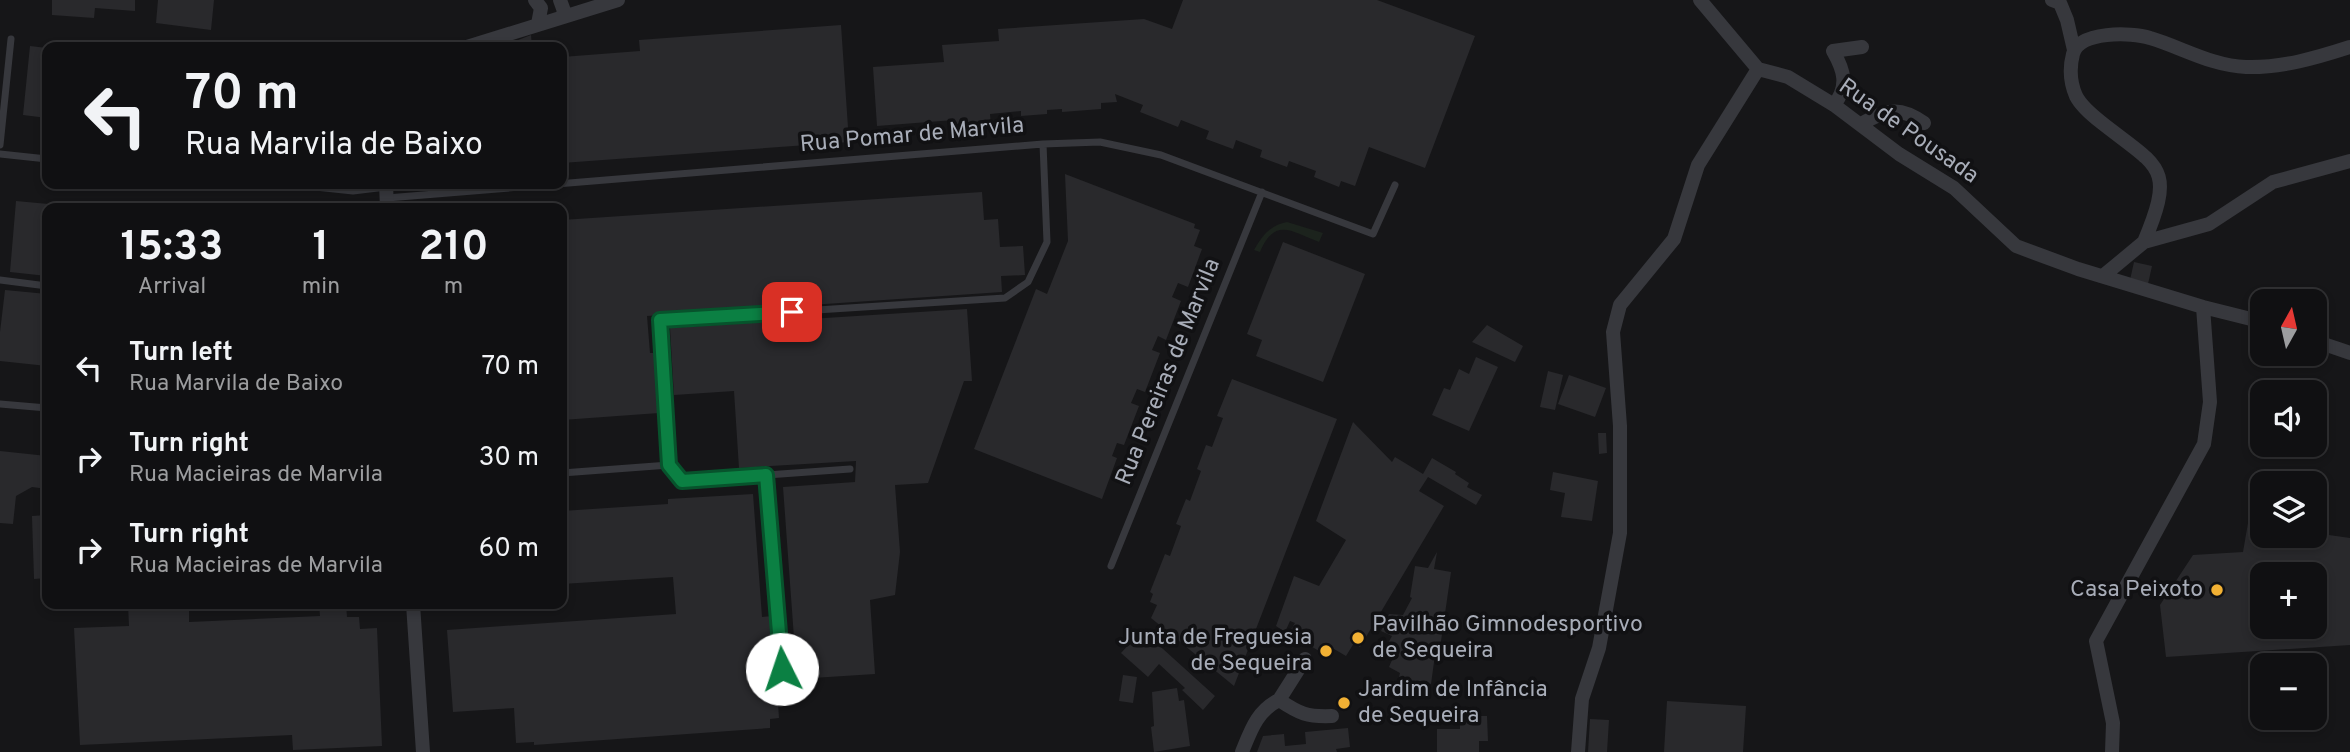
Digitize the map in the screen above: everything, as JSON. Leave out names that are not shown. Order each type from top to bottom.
[{"type":"street","points":[[536,0],[541,8],[538,24]]},
{"type":"street","points":[[560,0],[564,11],[562,17]]},
{"type":"street","points":[[482,42],[618,0]]},
{"type":"street","points":[[1578,752],[1583,699],[1599,648],[1620,533],[1620,426],[1613,332],[1615,318],[1620,305],[1674,239],[1698,165],[1758,69],[1700,0]]},
{"type":"street","points":[[2052,0],[2060,3],[2067,20],[2074,50],[2070,64],[2070,81],[2078,99],[2096,119],[2146,155],[2160,174],[2161,196],[2144,242]]},
{"type":"street","points":[[2074,50],[2086,39],[2108,35],[2147,36],[2203,58],[2243,68],[2280,67],[2350,47]]},
{"type":"street","points":[[1834,106],[1843,91],[1844,74],[1833,51],[1861,47]]},
{"type":"street","name":"Rua de Pousada","points":[[1758,69],[1788,77],[1861,124],[1899,155],[1954,188],[2016,246],[2103,276],[2250,319]]},
{"type":"street","points":[[1861,124],[1899,110],[1924,122]]},
{"type":"street","points":[[2103,276],[2144,242],[2209,223],[2273,182],[2350,161]]},
{"type":"street","points":[[2112,752],[2113,723],[2096,641],[2204,444],[2210,402],[2203,307]]},
{"type":"street","points":[[2328,345],[2350,353]]},
{"type":"street","points":[[414,609],[423,752]]},
{"type":"street","points":[[1242,752],[1257,718],[1266,706],[1279,700],[1305,659]]},
{"type":"street","points":[[1279,700],[1297,713],[1309,717],[1332,716]]},
{"type":"lane","points":[[0,145],[11,38]]},
{"type":"lane","name":"Rua Pomar de Marvila","points":[[567,181],[907,157],[1043,144],[1100,142],[1161,155],[1373,234],[1395,185]]},
{"type":"lane","points":[[850,469],[682,481],[669,465],[660,320],[1005,298],[1028,282],[1046,243],[1043,144]]},
{"type":"lane","points":[[0,154],[42,158]]},
{"type":"lane","name":"Rua Pomar de Marvila","points":[[334,189],[386,194],[456,189]]},
{"type":"lane","name":"Rua Pereiras de Marvila","points":[[1111,566],[1262,192]]},
{"type":"lane","points":[[0,280],[42,285]]},
{"type":"lane","points":[[0,404],[42,408]]},
{"type":"lane","points":[[567,473],[669,465]]},
{"type":"lane","points":[[766,475],[782,669]]},
{"type":"shaded area","points":[[1287,222],[1323,233],[1319,242],[1285,230],[1272,234],[1260,252],[1254,250],[1267,232]]},
{"type":"building","points":[[52,0],[135,0],[135,11],[95,8],[94,18],[52,15]]},
{"type":"building","points":[[158,0],[214,0],[211,30],[156,23]]},
{"type":"building","points":[[1183,0],[1377,0],[1475,36],[1425,168],[1369,147],[1355,186],[1341,181],[1339,187],[1314,177],[1316,171],[1289,161],[1287,167],[1260,157],[1262,150],[1236,140],[1233,149],[1206,139],[1209,131],[1181,120],[1178,127],[1140,112],[1143,105],[1115,94],[1117,102],[1101,103],[1101,109],[1062,112],[1062,109],[1047,110],[1047,114],[1021,116],[1021,111],[990,114],[991,127],[955,130],[954,120],[877,126],[873,67],[944,62],[942,45],[999,41],[998,29],[1144,19],[1172,29]]},
{"type":"building","points":[[841,25],[849,142],[567,163],[567,57],[640,51],[639,40]]},
{"type":"building","points":[[531,35],[532,42],[513,42]]},
{"type":"building","points":[[30,46],[42,47],[42,117],[23,115]]},
{"type":"building","points":[[1065,174],[1195,224],[1194,228],[1200,230],[1194,246],[1202,249],[1188,287],[1178,283],[1172,297],[1181,301],[1166,340],[1158,336],[1152,350],[1160,353],[1145,392],[1137,389],[1131,403],[1139,406],[1124,445],[1117,443],[1112,456],[1117,458],[1102,499],[974,449],[1036,289],[1047,294],[1068,241]]},
{"type":"building","points":[[982,192],[984,220],[998,219],[1000,247],[1023,246],[1025,275],[1001,276],[1002,292],[647,316],[650,353],[655,353],[659,413],[567,420],[567,220]]},
{"type":"building","points":[[16,201],[42,203],[42,275],[10,272]]},
{"type":"building","points":[[1283,242],[1365,274],[1323,382],[1256,356],[1262,340],[1247,334]]},
{"type":"building","points":[[2134,262],[2152,266],[2148,284],[2130,280]]},
{"type":"building","points":[[5,290],[42,294],[42,365],[0,361]]},
{"type":"building","points":[[967,309],[972,381],[964,381],[928,483],[895,485],[900,552],[895,595],[870,600],[875,674],[797,679],[783,487],[855,482],[856,461],[739,468],[734,391],[674,395],[670,328]]},
{"type":"building","points":[[1487,325],[1523,346],[1515,362],[1472,342]]},
{"type":"building","points":[[1476,357],[1498,367],[1469,431],[1432,415],[1444,388],[1450,390],[1459,369],[1469,374]]},
{"type":"building","points":[[1548,371],[1563,375],[1555,410],[1540,407]]},
{"type":"building","points":[[1569,375],[1606,388],[1595,417],[1558,404]]},
{"type":"building","points":[[1232,379],[1337,419],[1234,686],[1151,618],[1157,605],[1150,602],[1153,594],[1150,592],[1165,554],[1170,556],[1181,526],[1176,524],[1186,499],[1190,501],[1201,471],[1197,469],[1206,445],[1212,447],[1223,418],[1217,416]]},
{"type":"building","points":[[1353,422],[1392,462],[1395,457],[1423,474],[1432,458],[1456,472],[1455,474],[1469,483],[1467,487],[1482,495],[1476,505],[1428,477],[1419,491],[1444,506],[1360,647],[1354,643],[1346,656],[1334,649],[1329,657],[1289,633],[1295,623],[1290,621],[1285,632],[1276,626],[1294,576],[1319,586],[1346,540],[1316,521]]},
{"type":"building","points":[[1598,433],[1606,433],[1607,453],[1599,454]]},
{"type":"building","points":[[0,451],[42,455],[42,488],[32,487],[16,496],[13,524],[0,523]]},
{"type":"building","points":[[1553,472],[1598,481],[1592,521],[1561,517],[1565,493],[1550,490]]},
{"type":"building","points":[[753,494],[762,617],[772,616],[779,718],[770,719],[770,728],[534,745],[534,742],[516,743],[514,708],[453,712],[447,630],[676,614],[673,577],[567,584],[567,511],[668,504],[668,499]]},
{"type":"building","points":[[42,515],[42,578],[34,579],[32,516]]},
{"type":"building","name":"Casa Peixoto","points":[[2248,523],[2250,548],[2327,548],[2327,535],[2350,538],[2350,645],[2166,657],[2160,605],[2193,555],[2243,552]]},
{"type":"building","name":"Jardim de Infância de Sequeira","points":[[1437,552],[1434,569],[1451,572],[1439,655],[1435,655],[1431,684],[1427,683],[1426,689],[1413,683],[1412,693],[1407,692],[1408,679],[1399,677],[1400,673],[1389,667],[1392,660],[1382,654],[1392,636],[1381,631],[1389,614],[1403,615],[1412,598],[1415,566],[1428,568]]},
{"type":"building","points":[[128,609],[189,609],[189,622],[320,616],[319,609],[346,609],[347,617],[359,617],[360,629],[377,628],[382,746],[293,750],[292,735],[80,745],[74,628],[129,626]]},
{"type":"building","points":[[1142,630],[1215,696],[1203,710],[1182,690],[1185,688],[1159,664],[1148,677],[1121,653]]},
{"type":"building","points":[[1123,675],[1137,677],[1133,703],[1119,701]]},
{"type":"building","points":[[1177,688],[1179,701],[1184,700],[1190,746],[1154,752],[1151,727],[1154,726],[1152,692]]},
{"type":"building","points":[[1667,701],[1746,706],[1743,752],[1664,752]]},
{"type":"building","points":[[1460,716],[1487,716],[1488,741],[1479,741],[1479,752],[1437,752],[1437,729],[1460,729]]},
{"type":"building","points":[[1590,719],[1609,720],[1607,752],[1588,752]]},
{"type":"building","points":[[1348,728],[1350,747],[1336,749],[1337,752],[1257,752],[1263,736],[1284,734],[1285,746],[1306,744],[1305,732]]},
{"type":"place","name":"Casa Peixoto","points":[[2217,590]]},
{"type":"place","name":"Pavilhão Gimnodesportivo de Sequeira","points":[[1358,638]]},
{"type":"place","name":"Junta de Freguesia de Sequeira","points":[[1326,651]]},
{"type":"place","name":"Jardim de Infância de Sequeira","points":[[1344,703]]},
{"type":"route","points":[[782,669],[766,475],[682,481],[669,465],[660,320],[792,312]]}]
